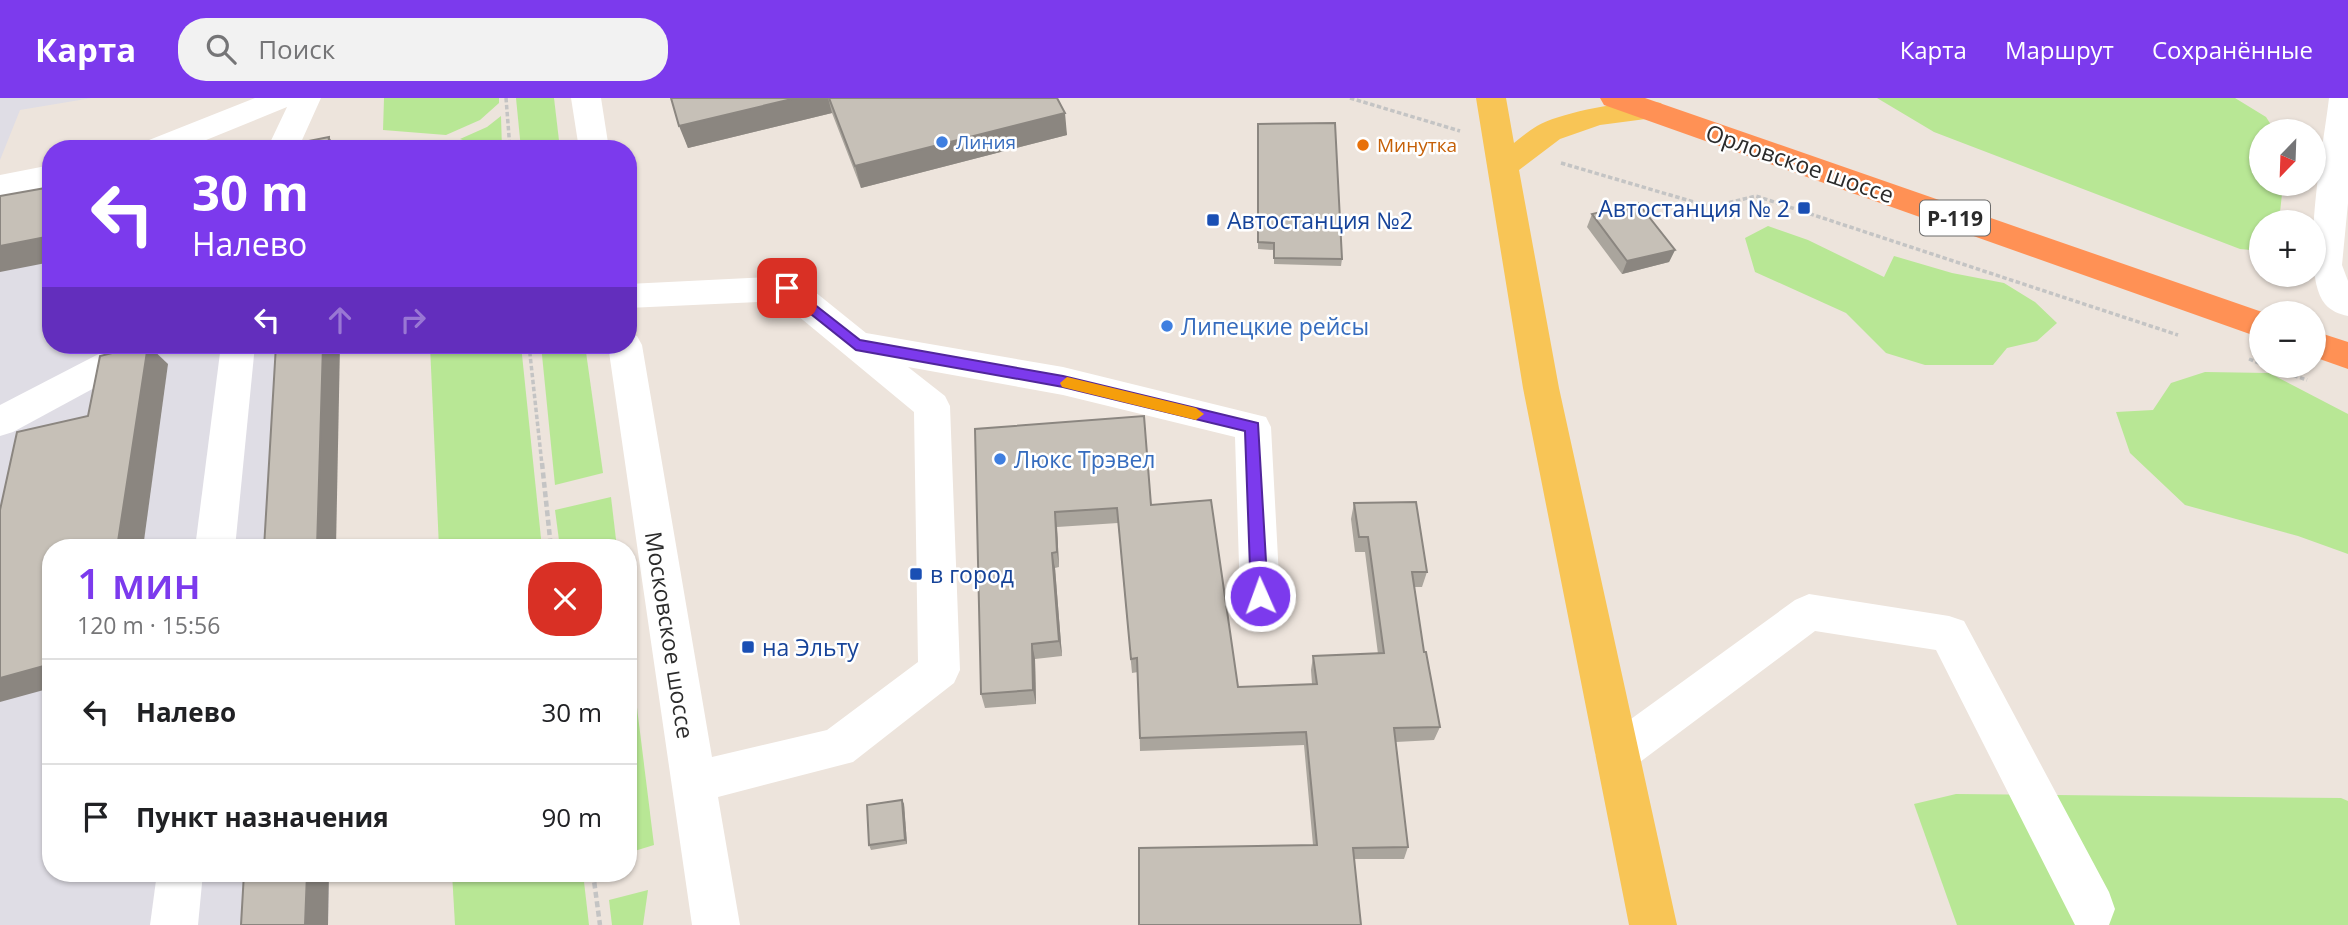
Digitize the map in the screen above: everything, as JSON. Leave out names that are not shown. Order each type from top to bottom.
[{"type":"highway","name":"Орловское шоссе","points":[[1615,98],[2249,321]]},
{"type":"highway","points":[[2326,348],[2348,356]]},
{"type":"main road","points":[[1491,98],[1541,388],[1653,925]]},
{"type":"main road","points":[[1503,166],[1549,132],[1597,116],[1650,110]]},
{"type":"street","points":[[177,140],[282,98]]},
{"type":"street","points":[[286,140],[306,98]]},
{"type":"street","points":[[586,98],[593,140]]},
{"type":"street","points":[[2344,98],[2325,265],[2337,296],[2348,304]]},
{"type":"street","points":[[0,186],[42,177]]},
{"type":"street","points":[[637,296],[787,288],[932,406],[939,670],[838,748],[694,782]]},
{"type":"street","points":[[856,344],[1063,382],[1252,427],[1260,596]]},
{"type":"street","points":[[0,422],[128,354]]},
{"type":"street","points":[[216,539],[236,354]]},
{"type":"street","name":"Московское шоссе","points":[[626,354],[716,925]]},
{"type":"street","points":[[1617,754],[1809,612],[1949,634],[2092,909]]},
{"type":"street","points":[[174,925],[179,882]]},
{"type":"path","points":[[506,98],[509,140]]},
{"type":"path","points":[[1350,98],[1424,120]]},
{"type":"path","points":[[1558,162],[1711,207],[1756,196],[2184,337]]},
{"type":"path","points":[[530,354],[550,539]]},
{"type":"path","points":[[594,882],[600,925]]},
{"type":"shaded area","points":[[0,98],[92,98],[20,110],[0,160]]},
{"type":"shaded area","points":[[42,214],[42,354],[339,354],[335,539],[42,539],[42,882],[329,882],[328,925],[0,925],[0,221]]},
{"type":"green space","points":[[384,98],[499,98],[499,103],[480,120],[446,135],[383,130]]},
{"type":"green space","points":[[516,98],[554,98],[559,140],[520,140]]},
{"type":"green space","points":[[1877,98],[2235,98],[2267,119],[2249,119],[2249,196],[2282,196],[2280,210],[2249,210],[2249,250],[2240,249],[1934,132]]},
{"type":"green space","points":[[501,116],[502,140],[460,139],[487,127]]},
{"type":"green space","points":[[1768,226],[1808,240],[1884,277],[1894,256],[1952,273],[2004,283],[2035,302],[2057,323],[2037,341],[2007,348],[1993,365],[1925,365],[1886,353],[1846,313],[1755,272],[1745,238]]},
{"type":"green space","points":[[430,354],[522,354],[541,539],[439,539]]},
{"type":"green space","points":[[542,354],[586,354],[603,473],[555,485]]},
{"type":"green space","points":[[2205,372],[2249,373],[2249,378],[2279,378],[2348,414],[2348,554],[2298,536],[2185,505],[2130,453],[2116,412],[2153,410],[2171,383]]},
{"type":"green space","points":[[611,497],[616,539],[559,539],[555,510]]},
{"type":"green space","points":[[637,708],[654,845],[637,850]]},
{"type":"green space","points":[[1956,794],[2341,798],[2348,801],[2348,925],[1957,925],[1914,804]]},
{"type":"green space","points":[[453,882],[584,882],[589,925],[455,925]]},
{"type":"green space","points":[[648,890],[643,925],[612,925],[609,900]]},
{"type":"building","points":[[671,98],[796,98],[679,126]]},
{"type":"building","points":[[829,98],[1057,98],[1065,113],[855,166]]},
{"type":"building","points":[[1335,123],[1342,259],[1274,258],[1274,243],[1258,242],[1258,124]]},
{"type":"building","points":[[42,189],[42,238],[0,246],[0,196]]},
{"type":"building","points":[[1638,203],[1675,250],[1627,261],[1592,214]]},
{"type":"building","points":[[147,354],[118,539],[42,539],[42,666],[0,678],[0,510],[17,432],[88,416],[100,356]]},
{"type":"building","points":[[275,354],[323,354],[317,539],[265,539]]},
{"type":"building","points":[[1144,416],[1151,505],[1211,500],[1238,687],[1317,684],[1313,656],[1384,653],[1368,537],[1359,537],[1354,503],[1416,502],[1427,572],[1412,572],[1424,652],[1440,727],[1394,728],[1408,847],[1353,848],[1361,925],[1139,925],[1139,848],[1317,845],[1306,732],[1140,738],[1137,658],[1131,659],[1117,508],[1055,512],[1057,552],[1052,553],[1059,641],[1032,644],[1033,690],[981,694],[975,429]]},
{"type":"building","points":[[902,800],[905,840],[869,845],[867,805]]},
{"type":"building","points":[[243,882],[307,882],[305,925],[241,925]]},
{"type":"slow traffic","points":[[1067,383],[1196,414]]},
{"type":"place","name":"Линия","points":[[942,142]]},
{"type":"place","name":"Минутка","points":[[1363,145]]},
{"type":"place","name":"Автостанция № 2","points":[[1804,208]]},
{"type":"place","name":"Автостанция №2","points":[[1213,220]]},
{"type":"place","name":"Липецкие рейсы","points":[[1167,326]]},
{"type":"place","name":"Люкс Трэвел","points":[[1000,459]]},
{"type":"place","name":"в город","points":[[916,574]]},
{"type":"place","name":"на Эльту","points":[[748,647]]},
{"type":"route","points":[[787,288],[856,344],[1063,382],[1252,427],[1260,596]]}]
